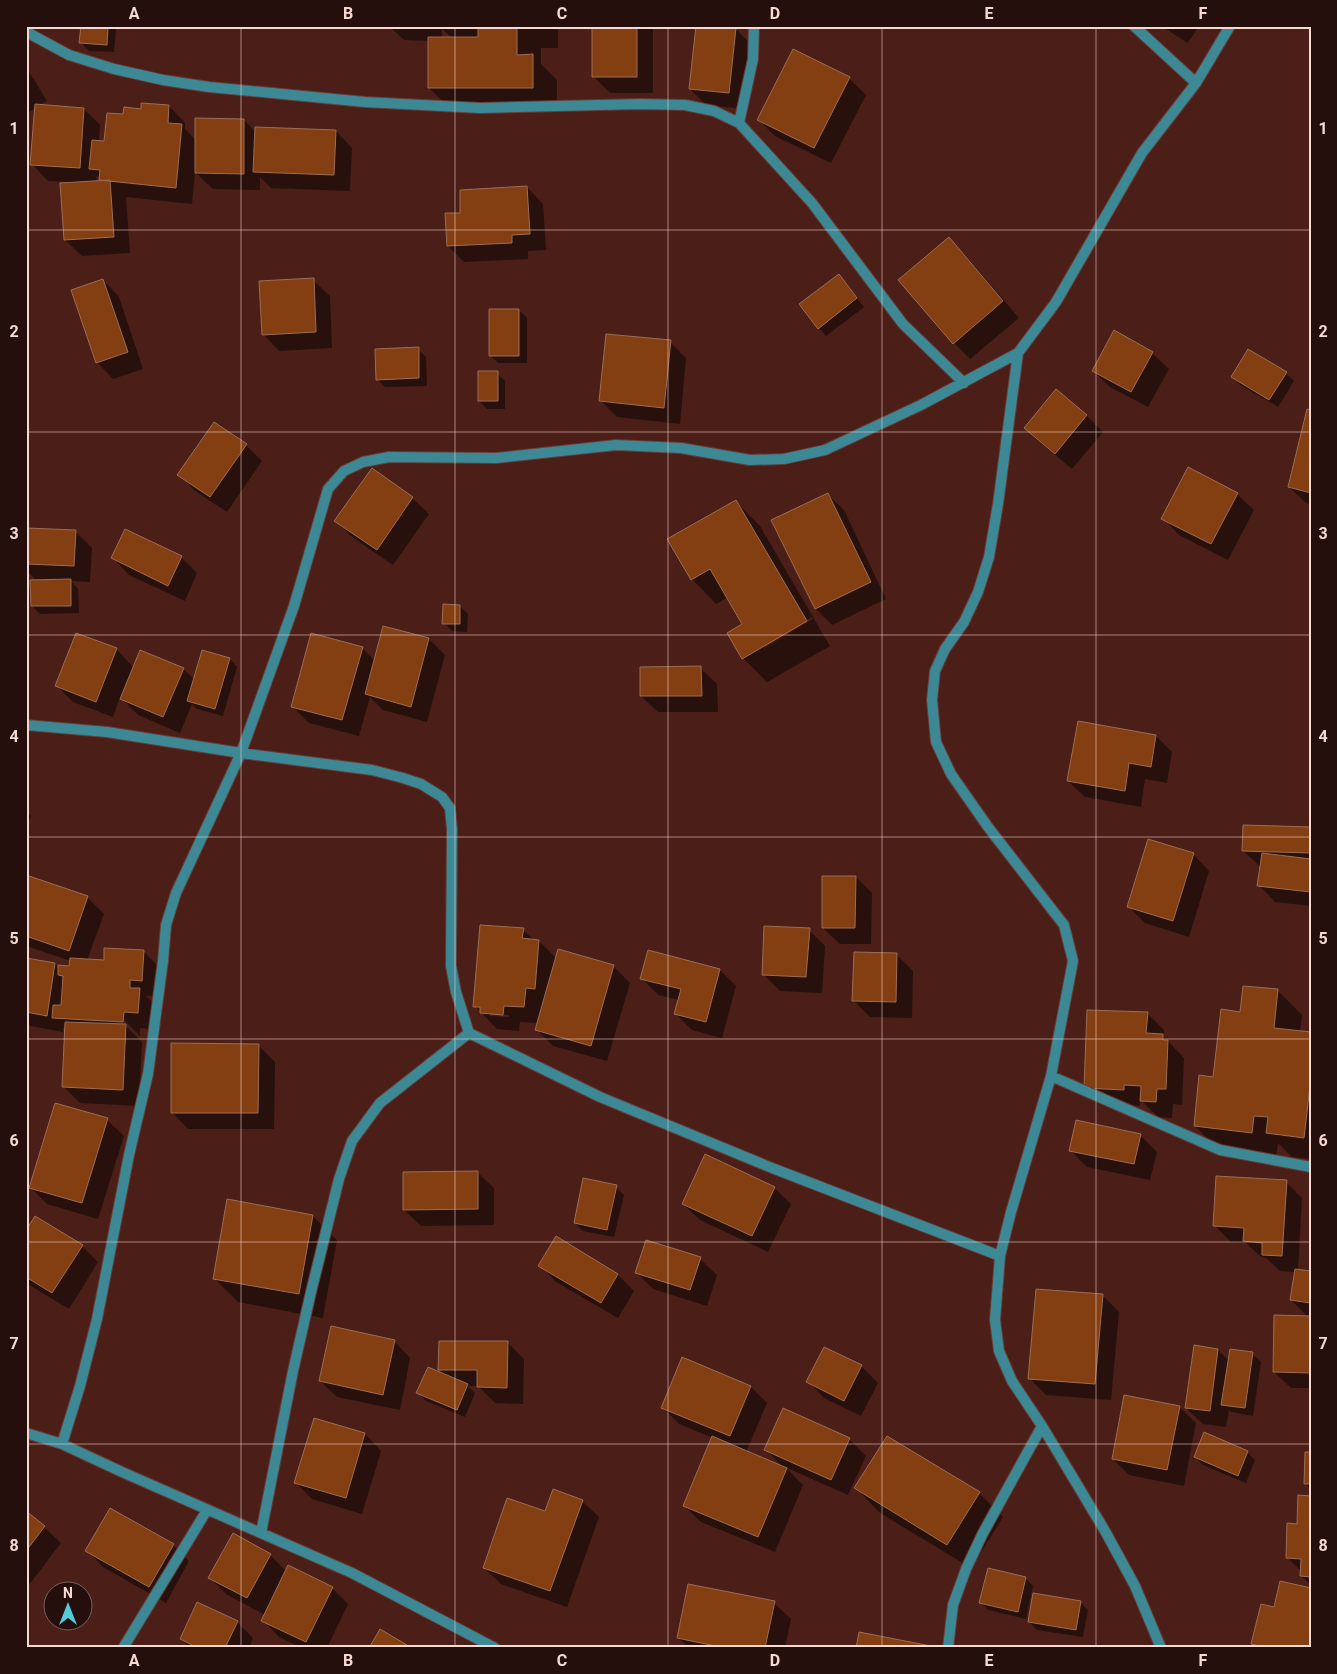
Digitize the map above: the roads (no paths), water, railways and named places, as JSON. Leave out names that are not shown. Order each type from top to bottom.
[{"type":"street","points":[[739,123],[753,59],[754,26]]},
{"type":"street","points":[[1134,26],[1196,83]]},
{"type":"street","points":[[62,1444],[80,1386],[97,1319],[129,1155],[148,1074],[166,925],[176,893],[241,753],[294,606],[328,490],[344,471],[363,462],[389,456],[497,458],[616,445],[681,448],[750,460],[784,459],[825,450],[964,383],[1018,353],[1056,302],[1142,153],[1196,83],[1230,26]]},
{"type":"street","points":[[26,30],[69,56],[162,80],[209,87],[365,102],[480,108],[575,104],[686,105],[714,111],[739,123],[812,203],[903,324],[964,383]]},
{"type":"street","points":[[1018,353],[989,557],[978,592],[964,622],[945,649],[935,671],[932,700],[936,742],[951,774],[988,827],[1064,925],[1073,961],[1051,1076],[1010,1212],[1000,1256],[995,1320],[999,1351],[1012,1381],[1042,1426],[1105,1531],[1135,1586],[1161,1648]]},
{"type":"street","points":[[26,725],[107,732],[241,753],[372,770],[421,784],[442,797],[450,808],[451,966],[456,992],[469,1033],[600,1097],[772,1168],[1000,1256]]},
{"type":"street","points":[[260,1532],[311,1292],[339,1179],[352,1141],[380,1104],[469,1033]]},
{"type":"street","points":[[1051,1076],[1220,1150],[1311,1167]]},
{"type":"street","points":[[948,1648],[954,1605],[966,1569],[983,1533],[1042,1426]]},
{"type":"street","points":[[26,1433],[62,1444],[352,1574],[495,1648]]},
{"type":"street","points":[[123,1648],[207,1510]]}]
